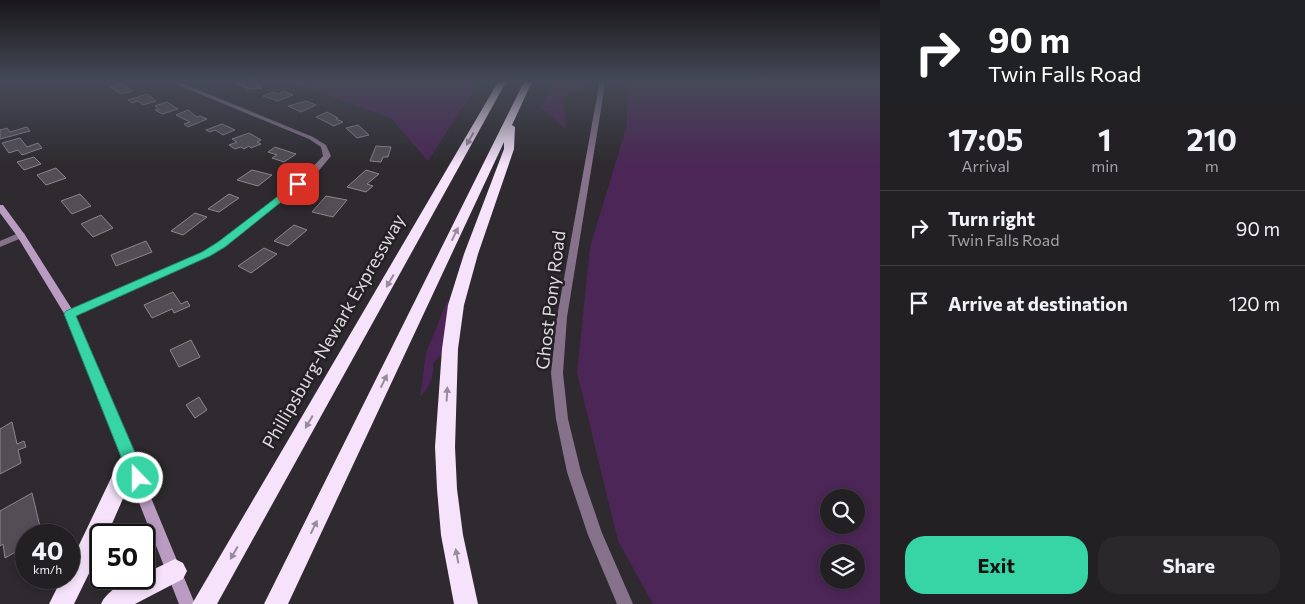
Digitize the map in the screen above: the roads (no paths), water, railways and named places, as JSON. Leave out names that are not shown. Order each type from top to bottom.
[{"type":"highway","name":"Phillipsburg-Newark Expressway","points":[[204,604],[486,110]]},
{"type":"highway","points":[[276,604],[515,110]]},
{"type":"highway","points":[[466,604],[452,535],[447,489],[445,447],[450,349],[456,305],[474,246],[509,149],[511,119]]},
{"type":"highway","points":[[61,604],[88,555],[130,460]]},
{"type":"highway","points":[[113,604],[143,586],[176,571]]},
{"type":"main road","points":[[0,207],[21,235],[70,314],[176,571],[187,604]]},
{"type":"street","points":[[70,314],[206,254],[222,245],[313,172],[327,156],[327,151],[319,142],[243,110]]},
{"type":"street","name":"Ghost Pony Road","points":[[598,110],[562,317],[557,373],[562,419],[574,472],[595,535],[625,604]]},
{"type":"street","points":[[0,244],[21,235]]}]
